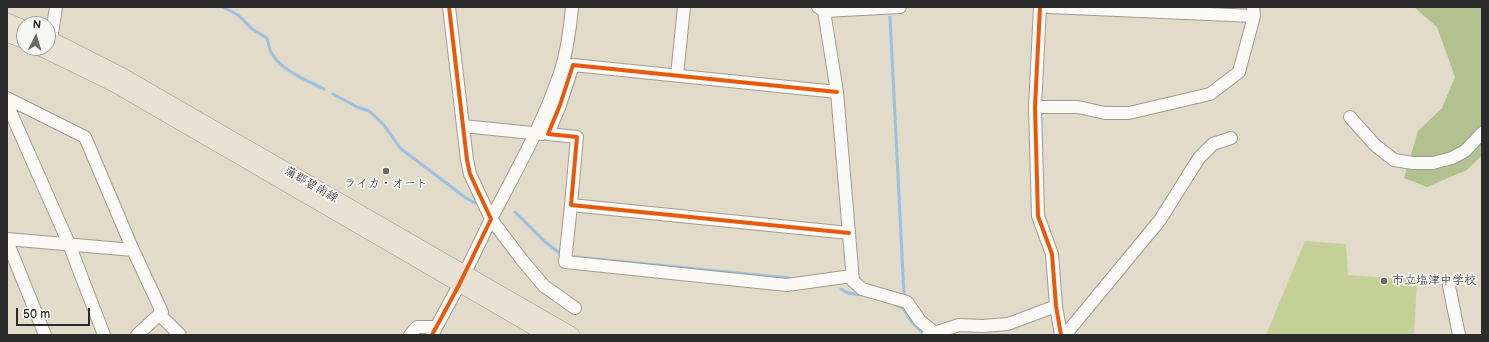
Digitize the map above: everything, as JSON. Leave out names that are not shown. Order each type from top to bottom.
[{"type":"main road","name":"蒲郡碧南線","points":[[56,46],[120,75],[461,279],[547,335]]},
{"type":"main road","name":"蒲郡碧南線","points":[[461,279],[572,335]]},
{"type":"street","points":[[449,7],[467,160],[470,174],[491,219],[522,260],[544,286],[575,308]]},
{"type":"street","points":[[542,134],[560,73],[570,27],[572,7]]},
{"type":"street","points":[[677,75],[684,7]]},
{"type":"street","points":[[900,7],[821,9],[837,92],[852,281],[862,289],[907,302],[931,334],[959,325],[983,326],[1008,324],[1056,306]]},
{"type":"street","points":[[1040,7],[1035,107],[1038,216],[1052,254],[1056,306],[1061,335]]},
{"type":"street","points":[[1035,107],[1078,107],[1105,113],[1129,113],[1210,94],[1239,72],[1253,12],[1049,7]]},
{"type":"street","points":[[410,335],[417,327],[434,331],[491,219],[560,105],[573,65],[837,92]]},
{"type":"street","points":[[7,98],[85,136],[133,250],[162,312],[137,335]]},
{"type":"street","points":[[7,104],[69,244],[104,335]]},
{"type":"street","points":[[1350,117],[1375,145],[1394,160],[1413,163],[1433,163],[1452,158],[1465,151],[1482,133]]},
{"type":"street","points":[[463,126],[577,137],[565,262],[787,285],[852,276]]},
{"type":"street","points":[[1065,335],[1160,220],[1199,158],[1213,144],[1231,138]]},
{"type":"street","points":[[571,205],[849,233]]},
{"type":"street","points":[[45,335],[7,240],[133,250]]},
{"type":"street","points":[[1449,286],[1459,335]]},
{"type":"street","points":[[159,314],[180,335]]},
{"type":"green space","points":[[1414,7],[1482,7],[1482,155],[1467,170],[1427,187],[1404,178],[1418,131],[1442,108],[1455,77],[1437,27]]},
{"type":"green space","points":[[1305,241],[1346,244],[1348,275],[1417,280],[1414,335],[1266,335]]},
{"type":"waterway","points":[[223,7],[238,15],[252,29],[267,38],[270,50],[274,57],[286,69],[324,89]]},
{"type":"waterway","points":[[890,17],[904,295]]},
{"type":"waterway","points":[[333,94],[357,107],[369,111],[384,125],[400,148],[466,198],[475,203]]},
{"type":"waterway","points":[[515,212],[544,241],[561,254]]},
{"type":"waterway","points":[[575,257],[789,278]]},
{"type":"waterway","points":[[841,289],[848,293],[862,295]]},
{"type":"waterway","points":[[896,305],[903,308],[911,321],[925,335]]},
{"type":"cycle path","points":[[432,335],[459,285],[491,219],[470,174],[467,160],[449,7]]},
{"type":"cycle path","points":[[1040,7],[1035,107],[1038,216],[1052,254],[1056,306],[1061,335]]},
{"type":"cycle path","points":[[837,92],[573,65],[560,105],[548,134],[577,137],[571,205],[849,233]]},
{"type":"place","name":"ライカ・オート","points":[[386,171]]},
{"type":"place","name":"市立塩津中学校","points":[[1384,281]]}]
